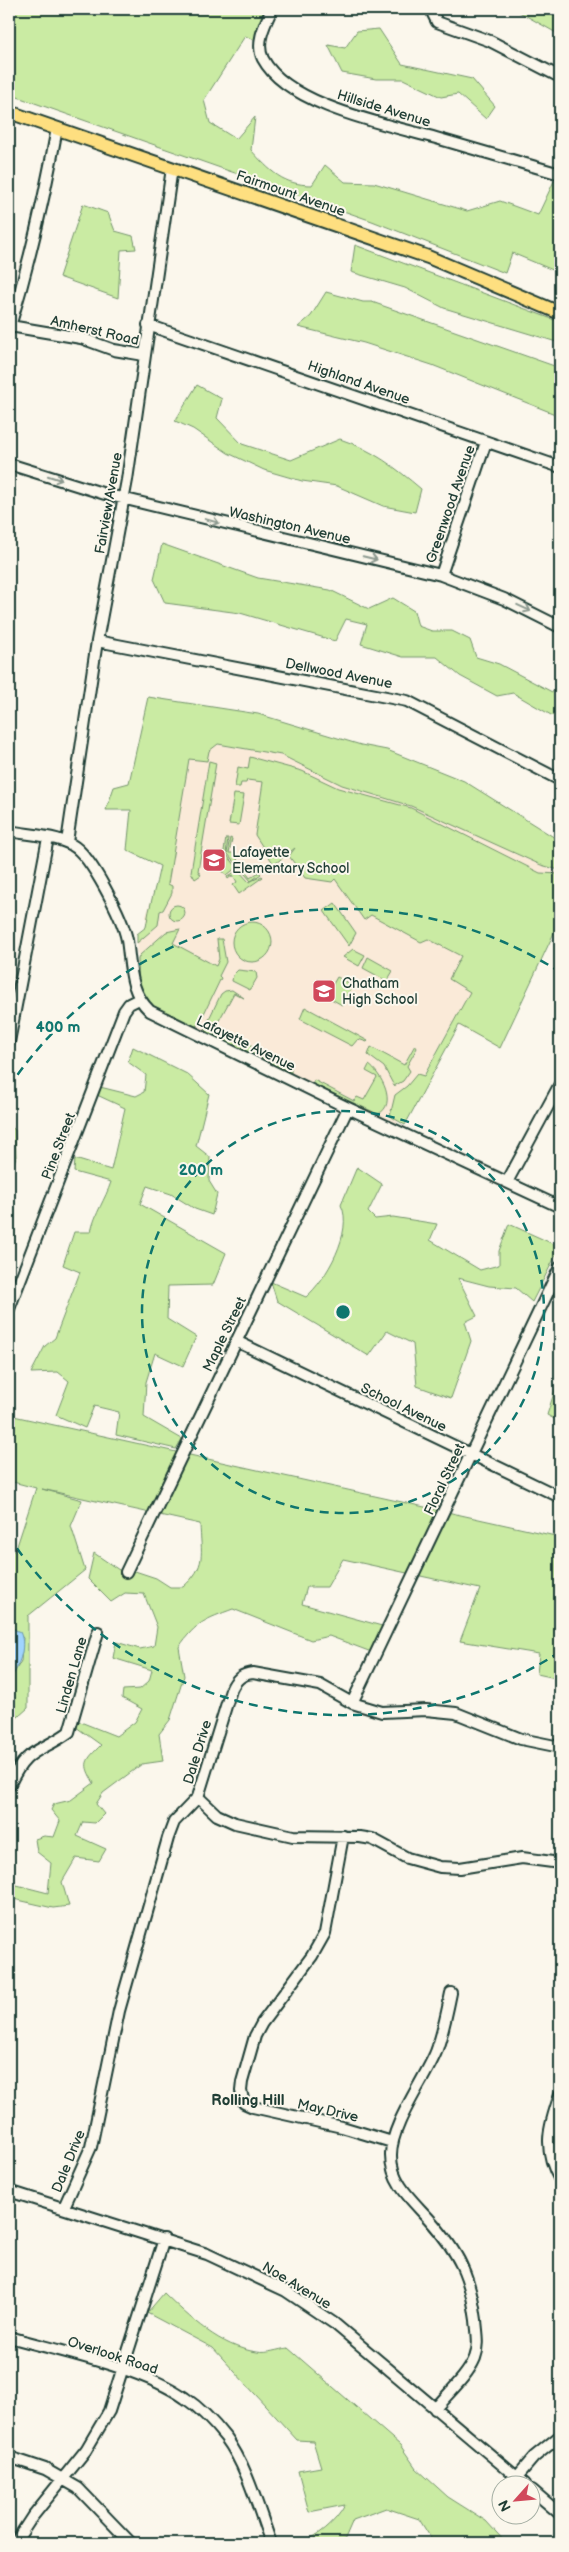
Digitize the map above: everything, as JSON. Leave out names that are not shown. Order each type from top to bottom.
[{"type":"main road","name":"Fairmount Avenue","points":[[9,112],[428,258],[560,313]]},
{"type":"street","name":"Hillside Avenue","points":[[272,9],[261,36],[260,50],[264,60],[289,85],[306,96],[358,116],[560,174]]},
{"type":"street","points":[[433,14],[437,22],[490,41],[560,77]]},
{"type":"street","points":[[9,328],[32,251],[47,186],[57,128]]},
{"type":"street","name":"Fairview Avenue","points":[[67,842],[97,641],[123,498],[172,168]]},
{"type":"street","name":"Highland Avenue","points":[[148,325],[560,467]]},
{"type":"street","name":"Amherst Road","points":[[9,328],[81,338],[114,350],[144,355]]},
{"type":"street","name":"Greenwood Avenue","points":[[441,575],[486,442]]},
{"type":"street","name":"Washington Avenue","points":[[9,464],[123,498],[441,575],[519,606],[560,627]]},
{"type":"street","name":"Dellwood Avenue","points":[[97,641],[407,700],[560,780]]},
{"type":"street","name":"Lafayette Avenue","points":[[9,831],[67,842],[78,848],[86,858],[118,913],[127,940],[131,976],[139,999],[154,1014],[348,1108],[560,1207]]},
{"type":"street","points":[[9,1042],[48,838]]},
{"type":"street","name":"Pine Street","points":[[9,1309],[112,1047],[126,1006],[139,999]]},
{"type":"street","points":[[507,1182],[560,1084]]},
{"type":"street","name":"Maple Street","points":[[126,1572],[348,1108]]},
{"type":"street","name":"Floral Street","points":[[352,1703],[560,1267]]},
{"type":"street","name":"School Avenue","points":[[236,1341],[560,1497]]},
{"type":"street","name":"Linden Lane","points":[[9,1786],[17,1768],[29,1754],[69,1732],[98,1632]]},
{"type":"street","name":"Dale Drive","points":[[64,2207],[92,2147],[119,2011],[168,1838],[174,1822],[198,1797],[234,1682],[243,1675],[262,1674],[320,1685],[352,1703],[382,1712],[426,1710],[456,1713],[521,1739],[560,1747]]},
{"type":"street","points":[[198,1797],[217,1815],[235,1823],[294,1836],[343,1836],[372,1839],[407,1858],[440,1867],[460,1868],[522,1858],[560,1862]]},
{"type":"street","name":"May Drive","points":[[343,1836],[325,1933],[312,1956],[258,2030],[242,2082],[242,2098],[244,2103],[253,2107],[342,2127],[392,2142]]},
{"type":"street","points":[[435,2409],[465,2373],[475,2357],[478,2339],[474,2305],[470,2284],[457,2253],[397,2180],[392,2166],[392,2142],[396,2129],[435,2053],[451,1993]]},
{"type":"street","points":[[560,2095],[548,2139],[552,2163],[560,2180]]},
{"type":"street","name":"Noe Avenue","points":[[9,2191],[164,2239],[239,2267],[299,2298],[341,2329],[513,2474]]},
{"type":"street","points":[[15,2543],[32,2517],[86,2450],[109,2411],[164,2239]]},
{"type":"street","name":"Overlook Road","points":[[9,2337],[122,2370],[185,2397],[227,2439],[240,2463],[271,2543]]},
{"type":"street","points":[[520,2474],[534,2457],[560,2436]]},
{"type":"street","points":[[9,2457],[45,2469],[63,2479],[92,2501],[131,2543]]},
{"type":"street","points":[[542,2499],[560,2514]]},
{"type":"shaded area","points":[[196,741],[281,755],[342,785],[411,806],[560,873],[560,915],[500,1048],[453,1023],[396,1125],[161,1012],[139,989],[137,934],[146,927],[146,916],[158,879],[182,748]]},
{"type":"green space","points":[[9,9],[273,9],[260,42],[245,36],[204,100],[210,123],[236,139],[255,117],[251,150],[278,175],[302,184],[312,185],[325,165],[345,182],[374,183],[467,211],[500,201],[538,215],[554,181],[560,183],[560,273],[512,253],[505,273],[372,221],[9,94]]},
{"type":"green space","points":[[514,9],[541,9],[548,14],[560,15],[560,35]]},
{"type":"green space","points":[[379,29],[402,64],[472,79],[495,106],[486,119],[458,94],[441,97],[403,79],[376,79],[342,73],[328,45],[345,48],[357,31]]},
{"type":"green space","points":[[83,204],[108,213],[115,231],[133,236],[136,249],[121,250],[118,298],[59,277]]},
{"type":"green space","points":[[355,245],[560,322],[560,343],[444,308],[405,288],[351,272]]},
{"type":"green space","points":[[326,292],[363,302],[372,302],[560,368],[560,416],[432,365],[364,343],[298,327],[311,316]]},
{"type":"green space","points":[[197,385],[222,399],[217,418],[242,444],[291,460],[340,439],[363,448],[393,466],[421,489],[415,512],[383,506],[337,486],[302,481],[264,470],[228,453],[193,429],[175,421]]},
{"type":"green space","points":[[162,544],[258,578],[330,590],[369,609],[393,598],[414,611],[418,626],[432,631],[452,631],[470,640],[476,657],[499,664],[552,692],[560,690],[560,717],[551,715],[513,693],[497,696],[460,676],[437,657],[403,657],[361,644],[367,624],[346,619],[335,641],[240,613],[165,603],[154,579]]},
{"type":"green space","points":[[148,697],[258,714],[361,745],[387,750],[464,781],[560,841],[560,868],[559,870],[541,865],[411,806],[342,785],[281,755],[218,744],[209,751],[207,761],[189,759],[168,884],[172,886],[172,893],[163,910],[160,911],[158,925],[137,943],[137,934],[146,927],[160,866],[127,850],[131,810],[106,810],[114,787],[129,783]]},
{"type":"green space","points":[[250,757],[302,771],[338,788],[411,808],[540,873],[560,874],[560,920],[500,1048],[459,1025],[405,1125],[390,1116],[395,1095],[407,1086],[417,1074],[424,1076],[470,992],[449,979],[461,956],[428,939],[421,942],[371,915],[364,920],[335,879],[332,882],[305,878],[289,856],[295,848],[276,863],[273,863],[255,835],[263,782],[247,780],[246,783],[241,783],[240,787],[235,787],[238,767],[248,769]]},
{"type":"green space","points":[[209,761],[216,763],[198,871],[201,875],[195,879],[191,872]]},
{"type":"green space","points":[[234,794],[244,795],[239,825],[229,824]]},
{"type":"green space","points":[[226,838],[228,838],[226,854],[237,867],[227,875],[221,870]]},
{"type":"green space","points":[[230,838],[232,839],[229,853],[233,853],[250,878],[259,872],[261,874],[251,881],[227,853]]},
{"type":"green space","points":[[238,870],[249,882],[263,877],[239,894],[233,885],[237,882],[233,875],[228,879],[227,877]]},
{"type":"green space","points":[[335,903],[356,933],[349,946],[324,911]]},
{"type":"green space","points":[[174,905],[180,905],[185,910],[183,919],[174,921],[169,916],[169,910]]},
{"type":"green space","points":[[252,922],[266,928],[272,942],[266,956],[252,962],[238,956],[232,942],[238,928]]},
{"type":"green space","points":[[180,929],[173,943],[216,966],[219,959],[217,939],[222,939],[226,962],[219,976],[221,978],[199,1024],[194,1027],[148,1004],[139,989],[138,959],[140,955],[166,932]]},
{"type":"green space","points":[[353,949],[365,955],[359,966],[343,957]]},
{"type":"green space","points":[[368,957],[393,971],[387,981],[363,968]]},
{"type":"green space","points":[[238,970],[256,972],[257,978],[250,990],[232,981],[233,975]]},
{"type":"green space","points":[[337,977],[353,985],[342,1005],[326,996]]},
{"type":"green space","points":[[232,990],[244,998],[234,993],[216,1026],[291,1067],[291,1073],[209,1035],[205,1027],[221,994]]},
{"type":"green space","points":[[305,1007],[368,1041],[358,1039],[352,1046],[300,1019]]},
{"type":"green space","points":[[415,1045],[417,1048],[407,1066],[410,1071],[403,1081],[394,1086],[384,1067],[368,1055],[371,1047],[404,1065]]},
{"type":"green space","points":[[133,1047],[187,1074],[209,1094],[196,1146],[210,1157],[209,1181],[217,1194],[212,1215],[195,1209],[171,1194],[147,1186],[140,1204],[226,1253],[213,1285],[168,1286],[167,1319],[196,1337],[183,1366],[155,1353],[146,1382],[144,1417],[182,1439],[176,1449],[116,1435],[119,1412],[94,1406],[85,1428],[56,1415],[69,1381],[58,1372],[31,1373],[45,1346],[55,1338],[80,1272],[63,1265],[74,1232],[91,1232],[111,1182],[74,1172],[75,1159],[111,1170],[125,1108],[97,1095],[100,1087],[136,1096],[144,1092],[146,1075],[128,1062]]},
{"type":"green space","points":[[369,1065],[374,1069],[386,1089],[387,1104],[384,1110],[378,1114],[312,1084],[314,1080],[354,1101],[357,1097],[364,1100],[377,1077],[366,1071]]},
{"type":"green space","points":[[9,1125],[15,1130],[16,1157],[9,1176]]},
{"type":"green space","points":[[357,1167],[382,1184],[368,1212],[375,1219],[393,1217],[437,1224],[430,1240],[480,1270],[499,1265],[499,1251],[509,1224],[560,1247],[532,1302],[516,1288],[489,1286],[458,1278],[477,1316],[465,1322],[471,1341],[451,1398],[417,1386],[413,1344],[387,1331],[369,1356],[277,1301],[271,1282],[306,1297],[322,1279],[341,1241],[344,1216],[341,1205]]},
{"type":"green space","points":[[560,1374],[560,1422],[547,1415]]},
{"type":"green space","points":[[9,1415],[560,1537],[560,1679],[537,1674],[539,1654],[460,1641],[480,1589],[343,1559],[327,1587],[307,1587],[302,1604],[382,1626],[374,1653],[329,1636],[311,1640],[233,1609],[202,1622],[179,1647],[184,1676],[170,1720],[159,1734],[163,1761],[142,1764],[103,1793],[96,1804],[104,1814],[95,1823],[83,1822],[77,1836],[106,1849],[99,1861],[76,1858],[62,1882],[69,1906],[53,1908],[9,1898],[9,1883],[48,1893],[51,1863],[37,1852],[35,1839],[44,1836],[54,1837],[60,1821],[51,1810],[54,1804],[71,1800],[94,1783],[88,1771],[87,1762],[101,1745],[76,1727],[78,1721],[116,1736],[135,1722],[142,1709],[122,1698],[123,1690],[140,1689],[149,1681],[152,1670],[113,1658],[116,1642],[140,1649],[154,1646],[157,1627],[144,1594],[125,1593],[111,1602],[88,1579],[94,1553],[119,1570],[135,1571],[156,1578],[170,1587],[183,1587],[196,1573],[201,1559],[201,1552],[200,1524],[42,1489],[82,1500],[71,1526],[85,1570],[28,1616],[28,1708],[9,1725],[9,1682],[21,1661],[23,1638],[15,1629],[9,1627],[9,1554],[16,1549],[36,1488],[9,1481]]},
{"type":"green space","points":[[164,2293],[206,2330],[231,2344],[243,2349],[261,2352],[288,2348],[400,2445],[416,2468],[448,2497],[486,2521],[506,2543],[434,2543],[419,2519],[386,2508],[353,2520],[343,2543],[300,2543],[326,2528],[345,2505],[309,2512],[298,2471],[321,2467],[313,2441],[297,2440],[213,2348],[147,2313]]},
{"type":"water","points":[[9,1627],[20,1632],[23,1645],[20,1658],[9,1682]]},
{"type":"place","name":"Lafayette Elementary School","points":[[214,860]]},
{"type":"place","name":"Chatham High School","points":[[324,991]]},
{"type":"district","name":"Rolling Hill","points":[[248,2100]]}]
